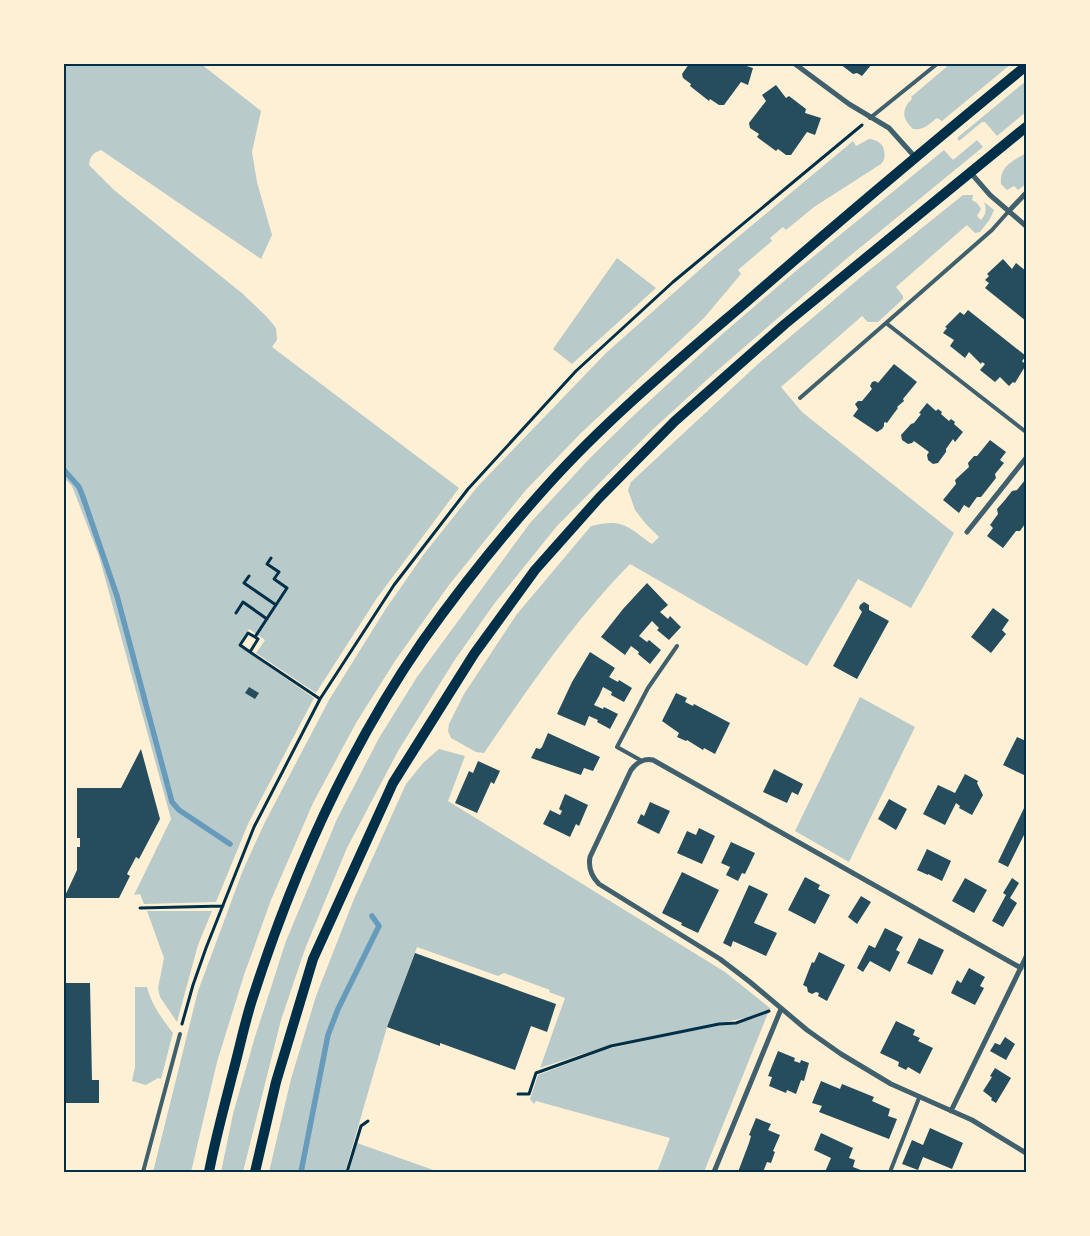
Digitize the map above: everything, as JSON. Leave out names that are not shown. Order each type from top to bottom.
[{"type":"main road","points":[[209,1172],[251,1002],[299,870],[337,788],[378,713],[422,643],[464,586],[548,485],[619,414],[699,342],[915,157],[1026,66]]},
{"type":"main road","points":[[255,1172],[276,1082],[313,959],[394,783],[474,654],[535,570],[599,498],[675,421],[785,324],[1026,127]]},
{"type":"street","points":[[795,64],[870,118],[888,128],[915,157]]},
{"type":"street","points":[[970,172],[990,195],[1026,226]]},
{"type":"street","points":[[1008,212],[1026,193]]},
{"type":"street","points":[[968,532],[1026,458]]},
{"type":"street","points":[[1021,968],[653,760],[642,760],[631,770],[590,857],[591,874],[599,884],[720,959],[750,982],[780,1011],[841,1054],[891,1084],[972,1120],[1026,1154]]},
{"type":"street","points":[[951,1112],[1026,957]]},
{"type":"street","points":[[714,1172],[780,1011]]},
{"type":"lane","points":[[870,118],[936,64]]},
{"type":"lane","points":[[800,398],[992,230],[1008,212]]},
{"type":"lane","points":[[886,323],[1026,432]]},
{"type":"lane","points":[[642,760],[617,747],[648,688],[678,646]]},
{"type":"lane","points":[[143,1172],[180,1034]]},
{"type":"lane","points":[[890,1172],[919,1098]]},
{"type":"path","points":[[180,1034],[193,985],[254,827],[320,699],[394,585],[468,489],[576,371],[673,282],[870,118]]},
{"type":"path","points":[[254,637],[287,588],[274,579],[279,572],[267,564],[271,558]]},
{"type":"path","points":[[249,576],[244,583],[276,605]]},
{"type":"path","points":[[236,613],[243,602],[267,618]]},
{"type":"path","points":[[250,652],[258,639],[248,633],[240,645],[250,652],[320,699]]},
{"type":"path","points":[[140,908],[223,906]]},
{"type":"path","points":[[518,1094],[528,1094],[536,1073],[611,1046],[719,1024],[736,1023],[769,1010],[780,1011]]},
{"type":"path","points":[[347,1172],[361,1126],[368,1121]]},
{"type":"shaded area","points":[[64,64],[201,64],[261,111],[252,152],[257,182],[272,235],[261,259],[101,150],[92,155],[89,165],[114,190],[243,294],[267,317],[276,328],[277,340],[272,347],[459,488],[377,598],[316,693],[256,653],[265,640],[249,629],[238,645],[314,698],[248,824],[216,902],[144,904],[140,894],[134,895],[171,819],[99,556],[72,486],[64,478]]},
{"type":"shaded area","points":[[950,64],[1011,64],[942,121],[937,118],[923,128],[913,129],[907,122],[904,114],[906,106],[912,99],[911,97]]},
{"type":"shaded area","points":[[1026,81],[1026,112],[997,136],[985,122],[982,122],[959,141],[957,138]]},
{"type":"shaded area","points":[[869,139],[877,141],[884,148],[884,160],[881,164],[814,207],[786,230],[783,227],[770,238],[772,241],[738,270],[741,274],[704,318],[580,434],[525,491],[449,585],[395,661],[356,723],[313,803],[271,900],[244,975],[217,1062],[191,1172],[153,1172],[198,991],[243,870],[264,824],[329,700],[385,610],[424,554],[478,486],[606,353],[714,257],[853,141],[856,146]]},
{"type":"shaded area","points":[[977,140],[983,147],[845,260],[711,376],[650,432],[557,526],[494,604],[454,661],[398,751],[347,848],[305,949],[281,1020],[243,1172],[221,1172],[233,1114],[254,1040],[286,941],[337,819],[379,738],[417,677],[530,523],[589,459],[632,417],[720,336],[797,270],[944,150],[953,160]]},
{"type":"shaded area","points":[[1026,153],[1026,184],[1018,190],[1014,186],[1007,190],[1001,184],[1002,173],[1008,165]]},
{"type":"shaded area","points":[[963,195],[973,195],[972,200],[981,209],[977,216],[981,220],[986,211],[984,202],[994,210],[980,232],[975,233],[967,225],[896,287],[903,296],[903,299],[878,322],[868,322],[862,316],[781,387],[802,412],[954,533],[911,608],[858,579],[807,666],[630,564],[571,631],[484,753],[476,752],[451,738],[448,731],[449,724],[464,694],[517,614],[591,526],[610,523],[624,525],[652,544],[659,537],[635,510],[628,490],[631,482],[758,364],[862,276]]},
{"type":"shaded area","points":[[617,258],[656,288],[572,364],[553,349]]},
{"type":"shaded area","points":[[860,697],[915,727],[849,862],[795,831]]},
{"type":"shaded area","points":[[439,749],[465,756],[448,801],[725,972],[771,1009],[745,1018],[607,1046],[540,1068],[565,998],[549,992],[550,990],[504,973],[498,976],[417,947],[387,1027],[345,1172],[269,1172],[291,1079],[316,996],[354,899],[406,784],[423,763]]},
{"type":"shaded area","points":[[147,911],[212,911],[198,945],[177,1022],[160,997],[158,988],[164,958]]},
{"type":"shaded area","points":[[135,987],[147,987],[161,1017],[173,1033],[161,1079],[158,1078],[146,1085],[132,1081],[135,1067]]},
{"type":"shaded area","points":[[768,1013],[704,1172],[657,1172],[670,1138],[536,1101],[534,1104],[530,1099],[538,1075],[607,1049],[718,1025],[737,1024]]},
{"type":"shaded area","points":[[357,1143],[439,1172],[349,1172]]},
{"type":"building","points":[[689,64],[740,64],[753,68],[748,85],[741,82],[724,105],[719,105],[710,99],[709,101],[683,78],[682,74]]},
{"type":"building","points":[[840,64],[872,64],[862,76],[857,73],[853,74]]},
{"type":"building","points":[[776,85],[786,98],[789,96],[806,109],[805,113],[821,118],[815,135],[807,132],[791,155],[786,155],[778,149],[776,151],[757,137],[759,134],[750,128],[749,123],[766,101],[762,95]]},
{"type":"building","points":[[1003,259],[1012,269],[1016,263],[1026,271],[1026,321],[985,288],[989,283],[985,280],[989,276],[987,274]]},
{"type":"building","points":[[968,310],[1026,356],[1022,361],[1026,365],[1015,383],[1013,382],[1009,386],[1000,377],[995,382],[980,370],[985,364],[982,362],[981,364],[969,352],[965,358],[950,346],[954,340],[943,333],[947,328],[945,327],[960,312],[964,315]]},
{"type":"building","points":[[894,364],[917,382],[887,423],[885,422],[882,429],[877,432],[853,416],[858,409],[855,404],[858,401],[862,401],[872,389],[870,386],[872,382],[878,383]]},
{"type":"building","points":[[927,403],[936,411],[938,409],[942,412],[941,414],[949,421],[951,419],[955,422],[954,424],[963,432],[955,442],[953,439],[938,463],[933,464],[928,460],[927,455],[929,452],[914,441],[908,444],[902,440],[901,435],[914,423]]},
{"type":"building","points":[[990,440],[1006,452],[1000,460],[1004,463],[995,474],[996,478],[981,497],[977,497],[969,508],[964,505],[959,513],[943,500],[956,484],[955,480],[969,467],[968,463],[974,456],[977,456]]},
{"type":"building","points":[[1025,480],[1025,524],[1020,531],[1016,531],[1003,548],[987,536],[993,528],[990,525],[998,514],[997,509],[1012,491],[1017,490]]},
{"type":"building","points":[[647,583],[668,605],[660,612],[668,619],[670,616],[681,627],[669,640],[657,630],[659,628],[652,621],[639,636],[647,642],[649,640],[661,650],[650,664],[631,646],[625,655],[601,637]]},
{"type":"building","points":[[864,602],[869,605],[869,610],[889,621],[857,679],[833,666],[862,612],[859,608]]},
{"type":"building","points":[[993,608],[1009,620],[1002,630],[1006,634],[991,653],[971,637]]},
{"type":"building","points":[[590,652],[615,668],[609,677],[618,682],[619,680],[632,688],[624,702],[611,695],[612,692],[603,687],[594,705],[603,709],[604,707],[618,714],[610,729],[589,716],[585,726],[557,714],[572,682]]},
{"type":"building","points":[[249,687],[259,693],[255,699],[245,693]]},
{"type":"building","points":[[676,693],[687,698],[685,702],[693,706],[694,704],[730,723],[715,754],[677,737],[679,733],[662,721]]},
{"type":"building","points":[[548,733],[600,757],[593,771],[584,768],[581,775],[531,758],[536,748],[540,749],[542,747]]},
{"type":"building","points":[[1017,737],[1026,741],[1026,776],[1003,765]]},
{"type":"building","points":[[141,749],[160,819],[139,859],[136,857],[127,874],[130,876],[119,898],[64,898],[77,870],[77,847],[80,847],[80,838],[77,838],[77,788],[121,788]]},
{"type":"building","points":[[478,761],[500,771],[494,784],[491,782],[477,813],[455,803],[469,771],[473,773]]},
{"type":"building","points":[[774,769],[803,784],[798,795],[792,792],[787,803],[763,792]]},
{"type":"building","points":[[965,774],[978,781],[977,783],[983,795],[972,815],[959,808],[960,806],[956,803],[945,825],[923,814],[938,785],[955,793]]},
{"type":"building","points":[[565,794],[588,805],[579,826],[576,824],[570,837],[543,824],[550,810],[560,815],[562,811],[559,809]]},
{"type":"building","points":[[889,799],[907,809],[896,830],[878,819]]},
{"type":"building","points":[[650,802],[670,811],[659,834],[637,823],[641,814],[644,816]]},
{"type":"building","points":[[1026,804],[1026,831],[1008,867],[998,862]]},
{"type":"building","points":[[699,828],[715,836],[702,864],[677,853],[687,831],[696,835]]},
{"type":"building","points":[[731,842],[755,853],[745,874],[742,873],[738,881],[726,875],[730,867],[721,863]]},
{"type":"building","points":[[927,849],[951,861],[942,881],[917,870]]},
{"type":"building","points":[[682,872],[719,890],[698,933],[662,913]]},
{"type":"building","points":[[805,877],[820,885],[818,889],[830,895],[815,924],[788,910]]},
{"type":"building","points":[[965,878],[987,890],[974,913],[952,901]]},
{"type":"building","points":[[1012,878],[1019,883],[1010,898],[1017,903],[1003,927],[992,921],[1006,895],[1003,893]]},
{"type":"building","points":[[749,885],[768,894],[754,923],[777,933],[766,956],[733,941],[731,947],[723,943]]},
{"type":"building","points":[[861,896],[871,902],[857,924],[848,917]]},
{"type":"building","points":[[885,928],[903,937],[896,950],[900,952],[890,972],[870,961],[863,972],[857,968],[869,945],[875,948]]},
{"type":"building","points":[[919,938],[944,950],[932,975],[907,963]]},
{"type":"building","points":[[819,952],[845,965],[827,1001],[818,996],[819,993],[812,994],[808,992],[807,987],[803,985],[812,962],[814,963]]},
{"type":"building","points":[[415,953],[556,1004],[547,1032],[531,1026],[515,1070],[440,1043],[440,1046],[387,1027]]},
{"type":"building","points":[[969,968],[985,977],[980,986],[984,988],[975,1005],[951,993],[957,980],[961,983]]},
{"type":"building","points":[[64,983],[90,983],[92,1080],[99,1080],[99,1103],[64,1103]]},
{"type":"building","points":[[896,1021],[915,1030],[913,1035],[920,1038],[918,1041],[933,1048],[920,1074],[908,1067],[906,1070],[898,1066],[899,1062],[880,1053]]},
{"type":"building","points":[[1005,1037],[1015,1044],[1006,1060],[990,1051],[995,1043],[1000,1045]]},
{"type":"building","points":[[778,1051],[795,1058],[794,1061],[800,1063],[801,1060],[809,1063],[804,1081],[801,1080],[796,1094],[787,1090],[786,1093],[769,1086],[772,1077],[768,1076]]},
{"type":"building","points":[[995,1068],[1011,1078],[996,1103],[983,1091],[992,1077],[990,1076]]},
{"type":"building","points":[[821,1081],[840,1089],[842,1084],[874,1097],[872,1101],[890,1109],[888,1116],[897,1119],[889,1139],[819,1112],[822,1106],[812,1103]]},
{"type":"building","points":[[756,1118],[771,1124],[768,1130],[780,1135],[773,1151],[775,1152],[771,1163],[767,1162],[763,1172],[738,1172],[749,1143],[751,1136],[749,1135]]},
{"type":"building","points":[[930,1128],[963,1143],[952,1169],[923,1157],[918,1170],[902,1164],[912,1140],[923,1145]]},
{"type":"building","points":[[821,1133],[853,1148],[849,1158],[855,1160],[853,1167],[866,1172],[825,1172],[831,1158],[814,1150]]},
{"type":"waterway","points":[[64,470],[79,487],[117,596],[172,802],[179,810],[230,844]]},
{"type":"waterway","points":[[301,1172],[328,1035],[338,1009],[379,926],[372,916]]}]
